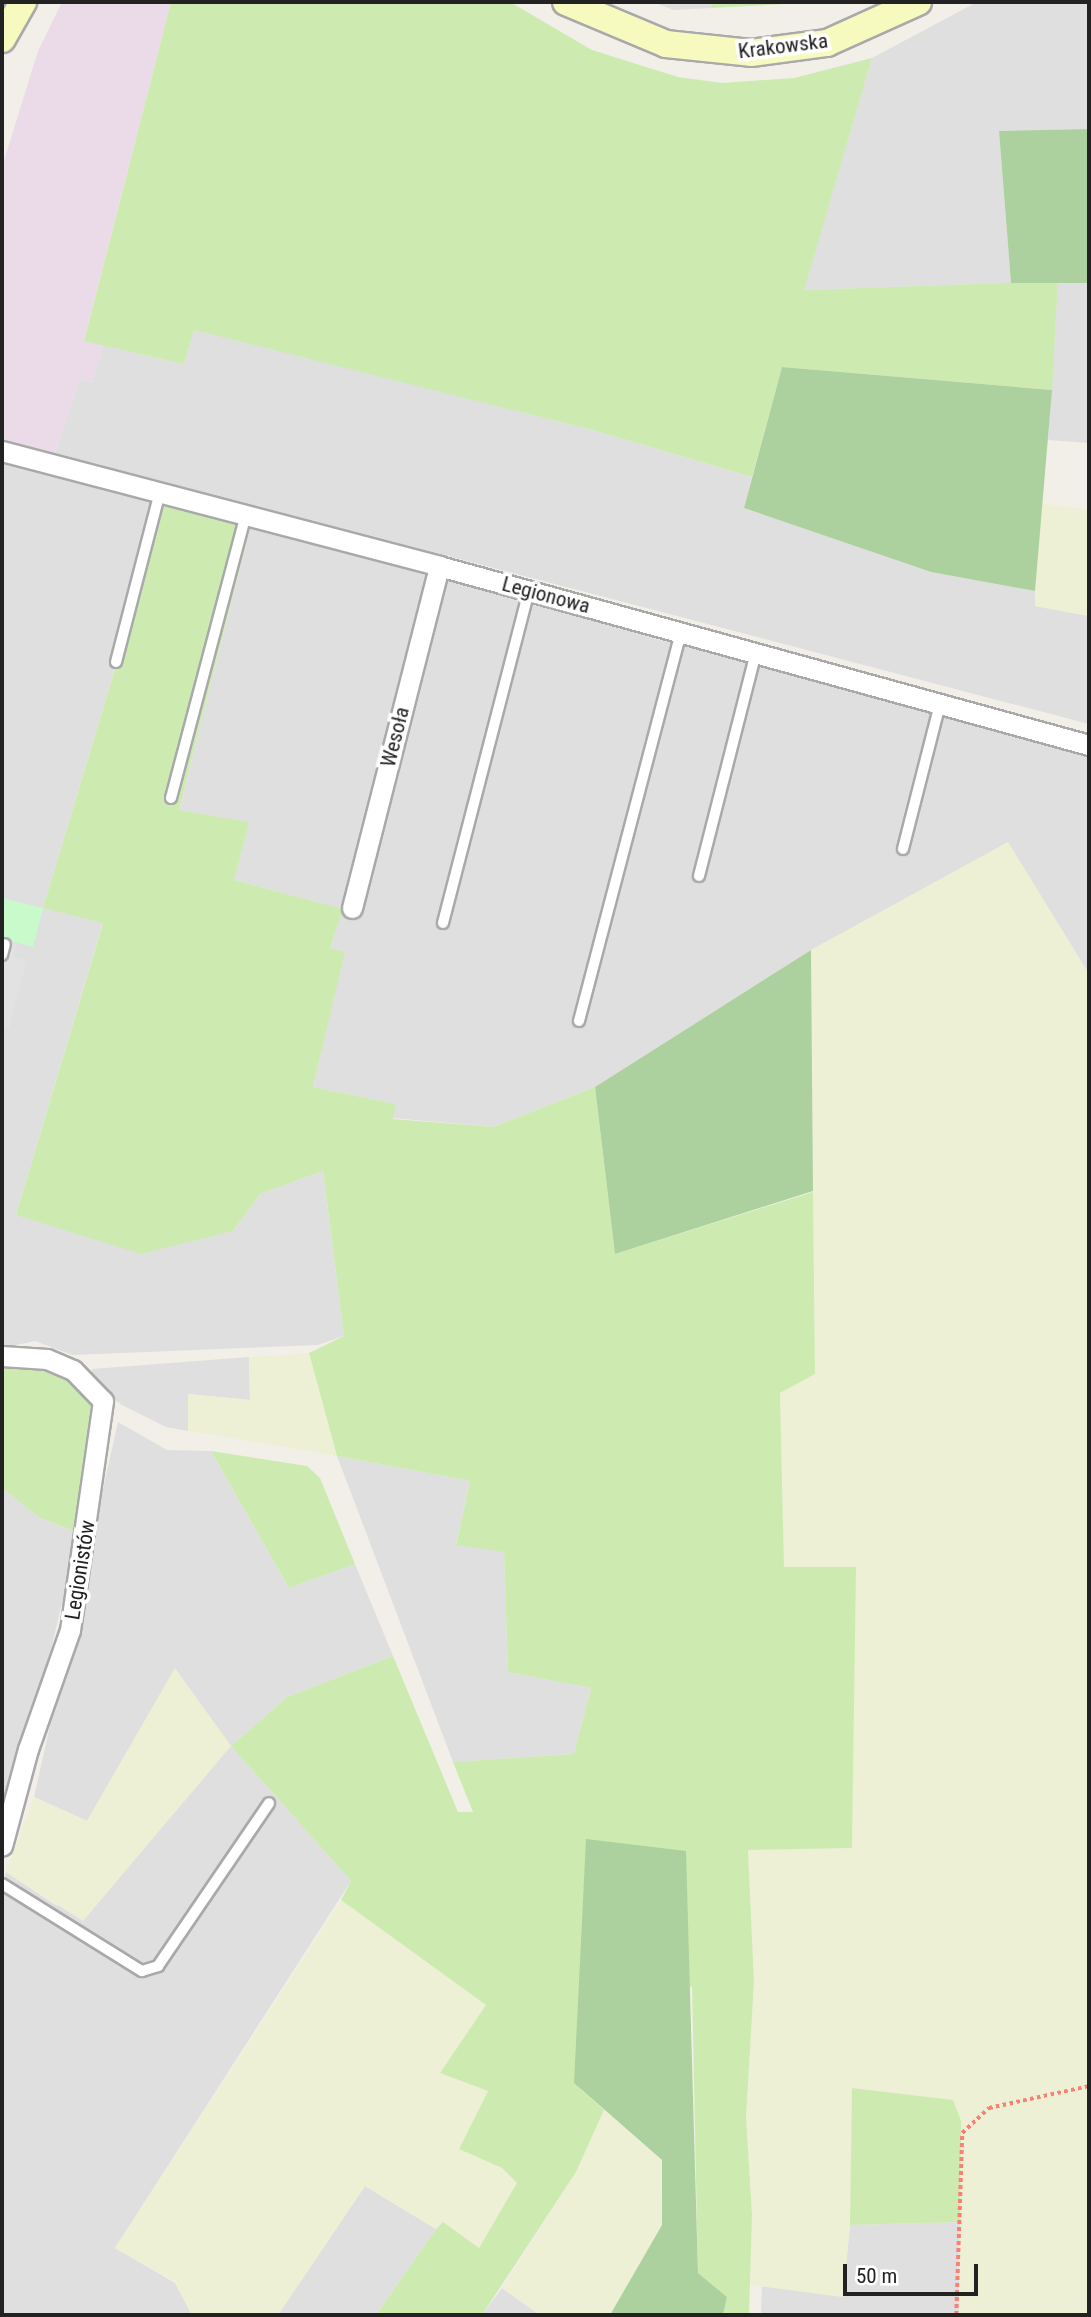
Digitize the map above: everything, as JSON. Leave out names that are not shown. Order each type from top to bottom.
[{"type":"main road","points":[[2,38],[23,2]]},
{"type":"main road","name":"Krakowska","points":[[566,2],[622,30],[666,44],[751,53],[827,43],[918,2]]},
{"type":"street","name":"Legionowa","points":[[2,452],[439,566],[1089,745]]},
{"type":"street","name":"Wesoła","points":[[352,908],[439,566]]},
{"type":"street","name":"Legionistów","points":[[2,1356],[61,1364],[73,1370],[103,1401],[70,1630],[28,1749],[2,1846]]},
{"type":"lane","points":[[116,662],[160,492]]},
{"type":"lane","points":[[171,798],[246,515]]},
{"type":"lane","points":[[443,923],[529,591]]},
{"type":"lane","points":[[579,1021],[681,632]]},
{"type":"lane","points":[[699,876],[756,653]]},
{"type":"lane","points":[[902,849],[940,704]]},
{"type":"lane","points":[[2,1884],[142,1971],[158,1966],[269,1803]]},
{"type":"path","points":[[956,2315],[962,2133],[989,2108],[1089,2086]]},
{"type":"shaded area","points":[[62,2],[171,2],[84,340],[103,345],[92,382],[80,379],[55,453],[2,439],[2,167],[38,51]]},
{"type":"shaded area","points":[[653,2],[712,2],[712,8],[673,10]]},
{"type":"shaded area","points":[[977,2],[1089,2],[1089,129],[999,131],[1011,283],[803,290],[872,58]]},
{"type":"shaded area","points":[[1058,281],[1089,283],[1089,443],[1048,440]]},
{"type":"shaded area","points":[[194,329],[596,431],[752,477],[744,508],[931,572],[1035,591],[1035,606],[1089,616],[1089,724],[55,453],[80,379],[92,382],[103,345],[184,364]]},
{"type":"shaded area","points":[[2,463],[165,503],[43,908],[103,922],[16,1215],[233,1231],[260,1194],[323,1171],[344,1336],[318,1345],[73,1355],[35,1341],[2,1348]]},
{"type":"shaded area","points":[[251,524],[660,640],[1089,753],[1089,974],[1008,843],[811,950],[595,1087],[493,1127],[392,1118],[395,1104],[313,1087],[344,953],[330,949],[342,909],[234,880],[179,810]]},
{"type":"shaded area","points":[[2,940],[17,944],[13,957],[27,960],[9,1028],[2,1026]]},
{"type":"shaded area","points":[[249,1357],[250,1400],[188,1394],[188,1431],[166,1427],[122,1405],[92,1382],[92,1369]]},
{"type":"shaded area","points":[[118,1422],[167,1450],[211,1451],[289,1588],[355,1564],[393,1656],[287,1697],[231,1746],[351,1881],[115,2248],[175,2283],[192,2315],[2,2315],[2,1887],[6,1872],[57,1906],[175,1669],[87,1821],[34,1797]]},
{"type":"shaded area","points":[[337,1456],[470,1481],[456,1544],[504,1551],[508,1672],[591,1688],[574,1754],[453,1762]]},
{"type":"shaded area","points":[[2,1488],[38,1517],[79,1533],[50,1653],[2,1816]]},
{"type":"shaded area","points":[[365,2186],[436,2229],[376,2315],[278,2315]]},
{"type":"shaded area","points":[[960,2222],[959,2315],[761,2315],[762,2286],[843,2296],[850,2225]]},
{"type":"shaded area","points":[[502,2288],[540,2315],[482,2315]]},
{"type":"green space","points":[[171,2],[510,2],[592,50],[678,77],[722,83],[794,78],[872,58],[804,290],[1058,281],[1052,390],[782,367],[752,477],[596,431],[194,330],[184,364],[84,341]]},
{"type":"green space","points":[[712,2],[821,2],[712,8]]},
{"type":"green space","points":[[1089,129],[1089,283],[1011,283],[999,131]]},
{"type":"green space","points":[[782,367],[1052,390],[1035,591],[931,572],[744,508]]},
{"type":"green space","points":[[165,503],[251,524],[179,810],[249,822],[234,880],[343,909],[330,948],[345,952],[313,1087],[396,1104],[393,1119],[493,1127],[595,1087],[615,1254],[813,1192],[815,1374],[780,1393],[784,1567],[856,1567],[852,1848],[748,1850],[754,1982],[746,2117],[752,2215],[749,2315],[723,2315],[727,2297],[698,2273],[692,1986],[574,2083],[604,2110],[576,2172],[482,2315],[376,2315],[443,2222],[479,2248],[517,2183],[502,2168],[459,2149],[488,2091],[440,2073],[486,2005],[341,1900],[351,1881],[231,1746],[287,1697],[393,1656],[458,1812],[473,1812],[453,1762],[574,1754],[591,1688],[508,1672],[504,1552],[456,1545],[470,1481],[337,1456],[309,1353],[344,1336],[323,1171],[260,1194],[233,1231],[141,1254],[16,1215],[103,923],[43,908]]},
{"type":"green space","points":[[1039,503],[1089,510],[1089,616],[1035,606]]},
{"type":"green space","points":[[1008,842],[1089,974],[1089,2315],[959,2315],[961,2122],[953,2101],[853,2088],[850,2225],[843,2297],[750,2285],[752,2215],[746,2117],[754,1982],[748,1850],[852,1848],[855,1567],[784,1567],[780,1393],[815,1374],[811,950]]},
{"type":"green space","points":[[2,898],[43,908],[33,947],[2,939]]},
{"type":"green space","points":[[811,950],[813,1191],[615,1254],[595,1087]]},
{"type":"green space","points":[[309,1353],[337,1456],[188,1431],[188,1394],[250,1400],[249,1357]]},
{"type":"green space","points":[[2,1364],[48,1366],[86,1395],[96,1414],[79,1533],[38,1517],[2,1488]]},
{"type":"green space","points":[[211,1451],[307,1466],[320,1478],[355,1564],[289,1588]]},
{"type":"green space","points":[[175,1668],[231,1746],[83,1921],[6,1872],[34,1797],[87,1821]]},
{"type":"green space","points":[[586,1839],[686,1851],[698,2273],[727,2297],[723,2315],[610,2315],[662,2225],[662,2160],[574,2083]]},
{"type":"green space","points":[[341,1900],[486,2005],[440,2073],[488,2091],[459,2149],[502,2168],[517,2183],[479,2249],[443,2222],[436,2229],[365,2186],[278,2315],[192,2315],[175,2282],[115,2248]]},
{"type":"green space","points":[[852,2088],[953,2100],[961,2121],[960,2222],[850,2225]]},
{"type":"green space","points":[[604,2110],[661,2160],[662,2225],[610,2315],[540,2315],[502,2288],[576,2172]]}]
